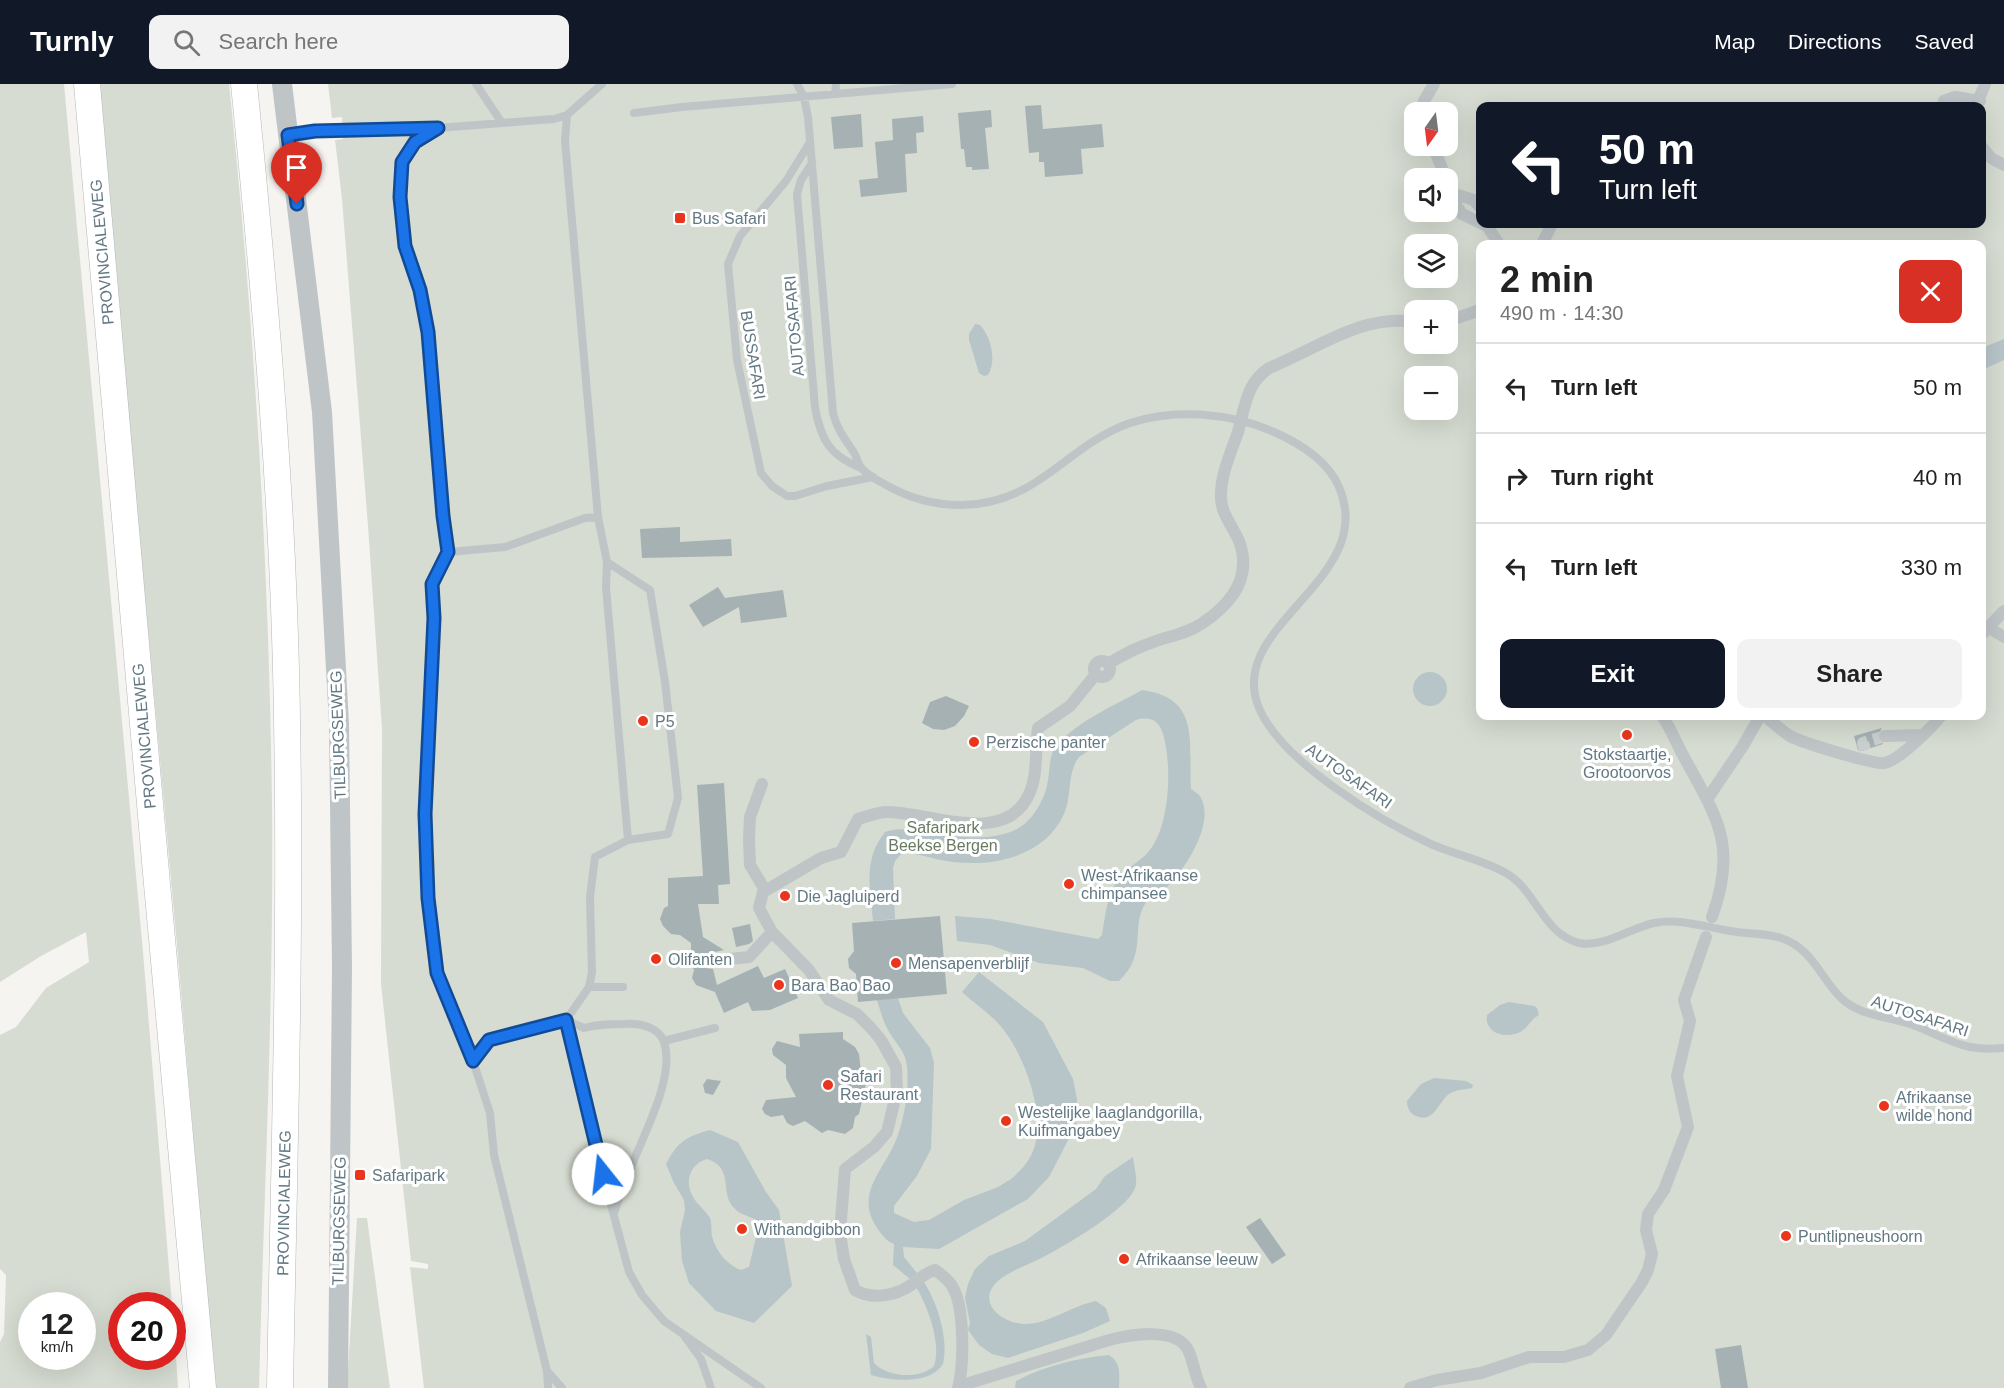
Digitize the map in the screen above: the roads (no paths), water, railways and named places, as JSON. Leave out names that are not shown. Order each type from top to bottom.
[{"type":"highway","name":"PROVINCIALEWEG","points":[[87,84],[203,1388]]},
{"type":"highway","name":"PROVINCIALEWEG","points":[[244,84],[259,233],[275,443],[287,716],[288,937],[280,1388]]},
{"type":"street","name":"TILBURGSEWEG","points":[[282,84],[322,412],[339,724],[342,968],[338,1388]]},
{"type":"street","points":[[1979,102],[1985,84]]},
{"type":"street","points":[[1424,102],[1434,85]]},
{"type":"street","points":[[1944,102],[1954,97],[1971,102]]},
{"type":"street","points":[[1986,152],[1991,158],[2004,165]]},
{"type":"street","points":[[1458,192],[1476,202]]},
{"type":"street","points":[[1458,208],[1462,214],[1476,220]]},
{"type":"street","points":[[1458,317],[1476,310]]},
{"type":"street","points":[[1202,1388],[1183,1342],[1167,1336],[1150,1334],[1129,1335],[1106,1341],[960,1388],[963,1358],[959,1309],[954,1288],[946,1278],[935,1270],[924,1273],[898,1292],[880,1296],[863,1295],[855,1290],[844,1259],[840,1233],[845,1169],[874,1147],[886,1132],[897,1091],[896,1067],[881,1040],[871,1028],[857,1014],[829,1000],[809,970],[772,932],[759,908],[762,892],[821,858],[841,852],[858,819],[884,812],[974,824],[998,822],[1014,815],[1031,791],[1038,728],[1070,706],[1096,674],[1094,671],[1097,663],[1108,664],[1142,646],[1186,632],[1200,625],[1226,606],[1234,593],[1244,562],[1239,541],[1221,498],[1224,477],[1249,388],[1254,381],[1269,368],[1372,324],[1393,320],[1404,321]]},
{"type":"street","points":[[1986,630],[2004,611]]},
{"type":"street","points":[[1986,631],[2004,638]]},
{"type":"street","points":[[1664,720],[1708,798],[1720,830],[1725,877],[1712,917]]},
{"type":"street","points":[[1708,798],[1758,720]]},
{"type":"street","points":[[1770,720],[1792,737],[1866,756],[1884,763],[1900,755],[1938,720]]},
{"type":"street","points":[[1885,736],[1921,735]]},
{"type":"street","points":[[762,784],[750,817],[749,839],[750,865],[765,890]]},
{"type":"street","points":[[711,961],[749,957],[772,932]]},
{"type":"street","points":[[1410,1388],[1437,1380],[1481,1373],[1529,1357],[1564,1357],[1588,1350],[1606,1335],[1642,1282],[1652,1254],[1646,1230],[1648,1214],[1664,1190],[1688,1127],[1677,1076],[1690,1021],[1684,1000],[1706,937]]},
{"type":"lane","points":[[476,84],[502,123]]},
{"type":"lane","points":[[288,135],[315,131],[438,128],[554,119],[567,115],[602,84]]},
{"type":"lane","name":"AUTOSAFARI","points":[[797,84],[804,97],[810,142],[833,413],[841,435],[854,452],[861,468]]},
{"type":"lane","points":[[835,94],[836,84]]},
{"type":"lane","points":[[634,113],[952,84]]},
{"type":"lane","points":[[567,115],[565,141],[598,517],[607,562],[606,587],[628,840]]},
{"type":"lane","points":[[438,128],[415,142],[402,162],[400,197],[405,246],[420,290],[428,332],[448,552],[432,584],[434,618],[425,814],[428,898],[437,973],[473,1061],[490,1113],[494,1155],[547,1371],[548,1388]]},
{"type":"lane","name":"BUSSAFARI","points":[[810,142],[786,181],[740,236],[728,264],[737,360],[761,473],[772,486],[787,496],[795,496],[827,486],[873,477]]},
{"type":"lane","name":"AUTOSAFARI","points":[[812,163],[801,180],[797,194],[815,408],[820,429],[827,444],[842,461],[861,468],[903,493],[927,501],[950,505],[972,505],[992,502],[1025,488],[1085,444],[1118,428],[1146,419],[1184,415],[1224,418],[1253,424],[1286,437],[1306,450],[1329,471],[1344,499],[1346,510],[1345,531],[1335,558],[1268,643],[1256,672],[1255,690],[1259,708],[1279,738],[1298,758],[1342,792],[1409,833],[1505,873],[1525,888],[1548,923],[1559,934],[1577,943],[1599,942],[1655,923],[1678,921],[1728,931],[1773,936],[1798,945],[1807,953],[1841,997],[1857,1009],[1905,1022],[1967,1047],[2004,1048]]},
{"type":"lane","points":[[448,552],[505,547],[585,518],[598,517]]},
{"type":"lane","points":[[607,562],[650,590],[665,682],[678,798],[668,834],[628,840],[595,857],[590,897],[593,964],[589,987],[566,1020],[592,1134],[629,1272],[652,1310],[664,1321],[761,1388]]},
{"type":"lane","points":[[589,987],[623,987]]},
{"type":"lane","points":[[473,1061],[489,1040],[566,1020],[584,1028],[597,1024],[635,1023],[651,1027],[664,1041],[668,1068],[642,1145],[630,1167],[614,1213]]},
{"type":"lane","points":[[664,1041],[715,1028]]},
{"type":"lane","points":[[681,1331],[701,1359],[711,1388]]},
{"type":"lane","points":[[547,1371],[562,1388]]},
{"type":"tunnel","points":[[1865,750],[1863,743],[1885,736]]},
{"type":"place","name":"Bus Safari","points":[[680,218]]},
{"type":"place","name":"P5","points":[[643,721]]},
{"type":"place","name":"Stokstaartje, Grootoorvos","points":[[1627,735]]},
{"type":"place","name":"Perzische panter","points":[[974,742]]},
{"type":"place","name":"West-Afrikaanse chimpansee","points":[[1069,884]]},
{"type":"place","name":"Die Jagluiperd","points":[[785,896]]},
{"type":"place","name":"Olifanten","points":[[656,959]]},
{"type":"place","name":"Mensapenverblijf","points":[[896,963]]},
{"type":"place","name":"Bara Bao Bao","points":[[779,985]]},
{"type":"place","name":"Safari Restaurant","points":[[828,1085]]},
{"type":"place","name":"Afrikaanse wilde hond","points":[[1884,1106]]},
{"type":"place","name":"Westelijke laaglandgorilla, Kuifmangabey","points":[[1006,1121]]},
{"type":"place","name":"Safaripark","points":[[360,1175]]},
{"type":"place","name":"Withandgibbon","points":[[742,1229]]},
{"type":"place","name":"Puntlipneushoorn","points":[[1786,1236]]},
{"type":"place","name":"Afrikaanse leeuw","points":[[1124,1259]]},
{"type":"park label","name":"Safaripark Beekse Bergen","points":[[943,836]]}]
